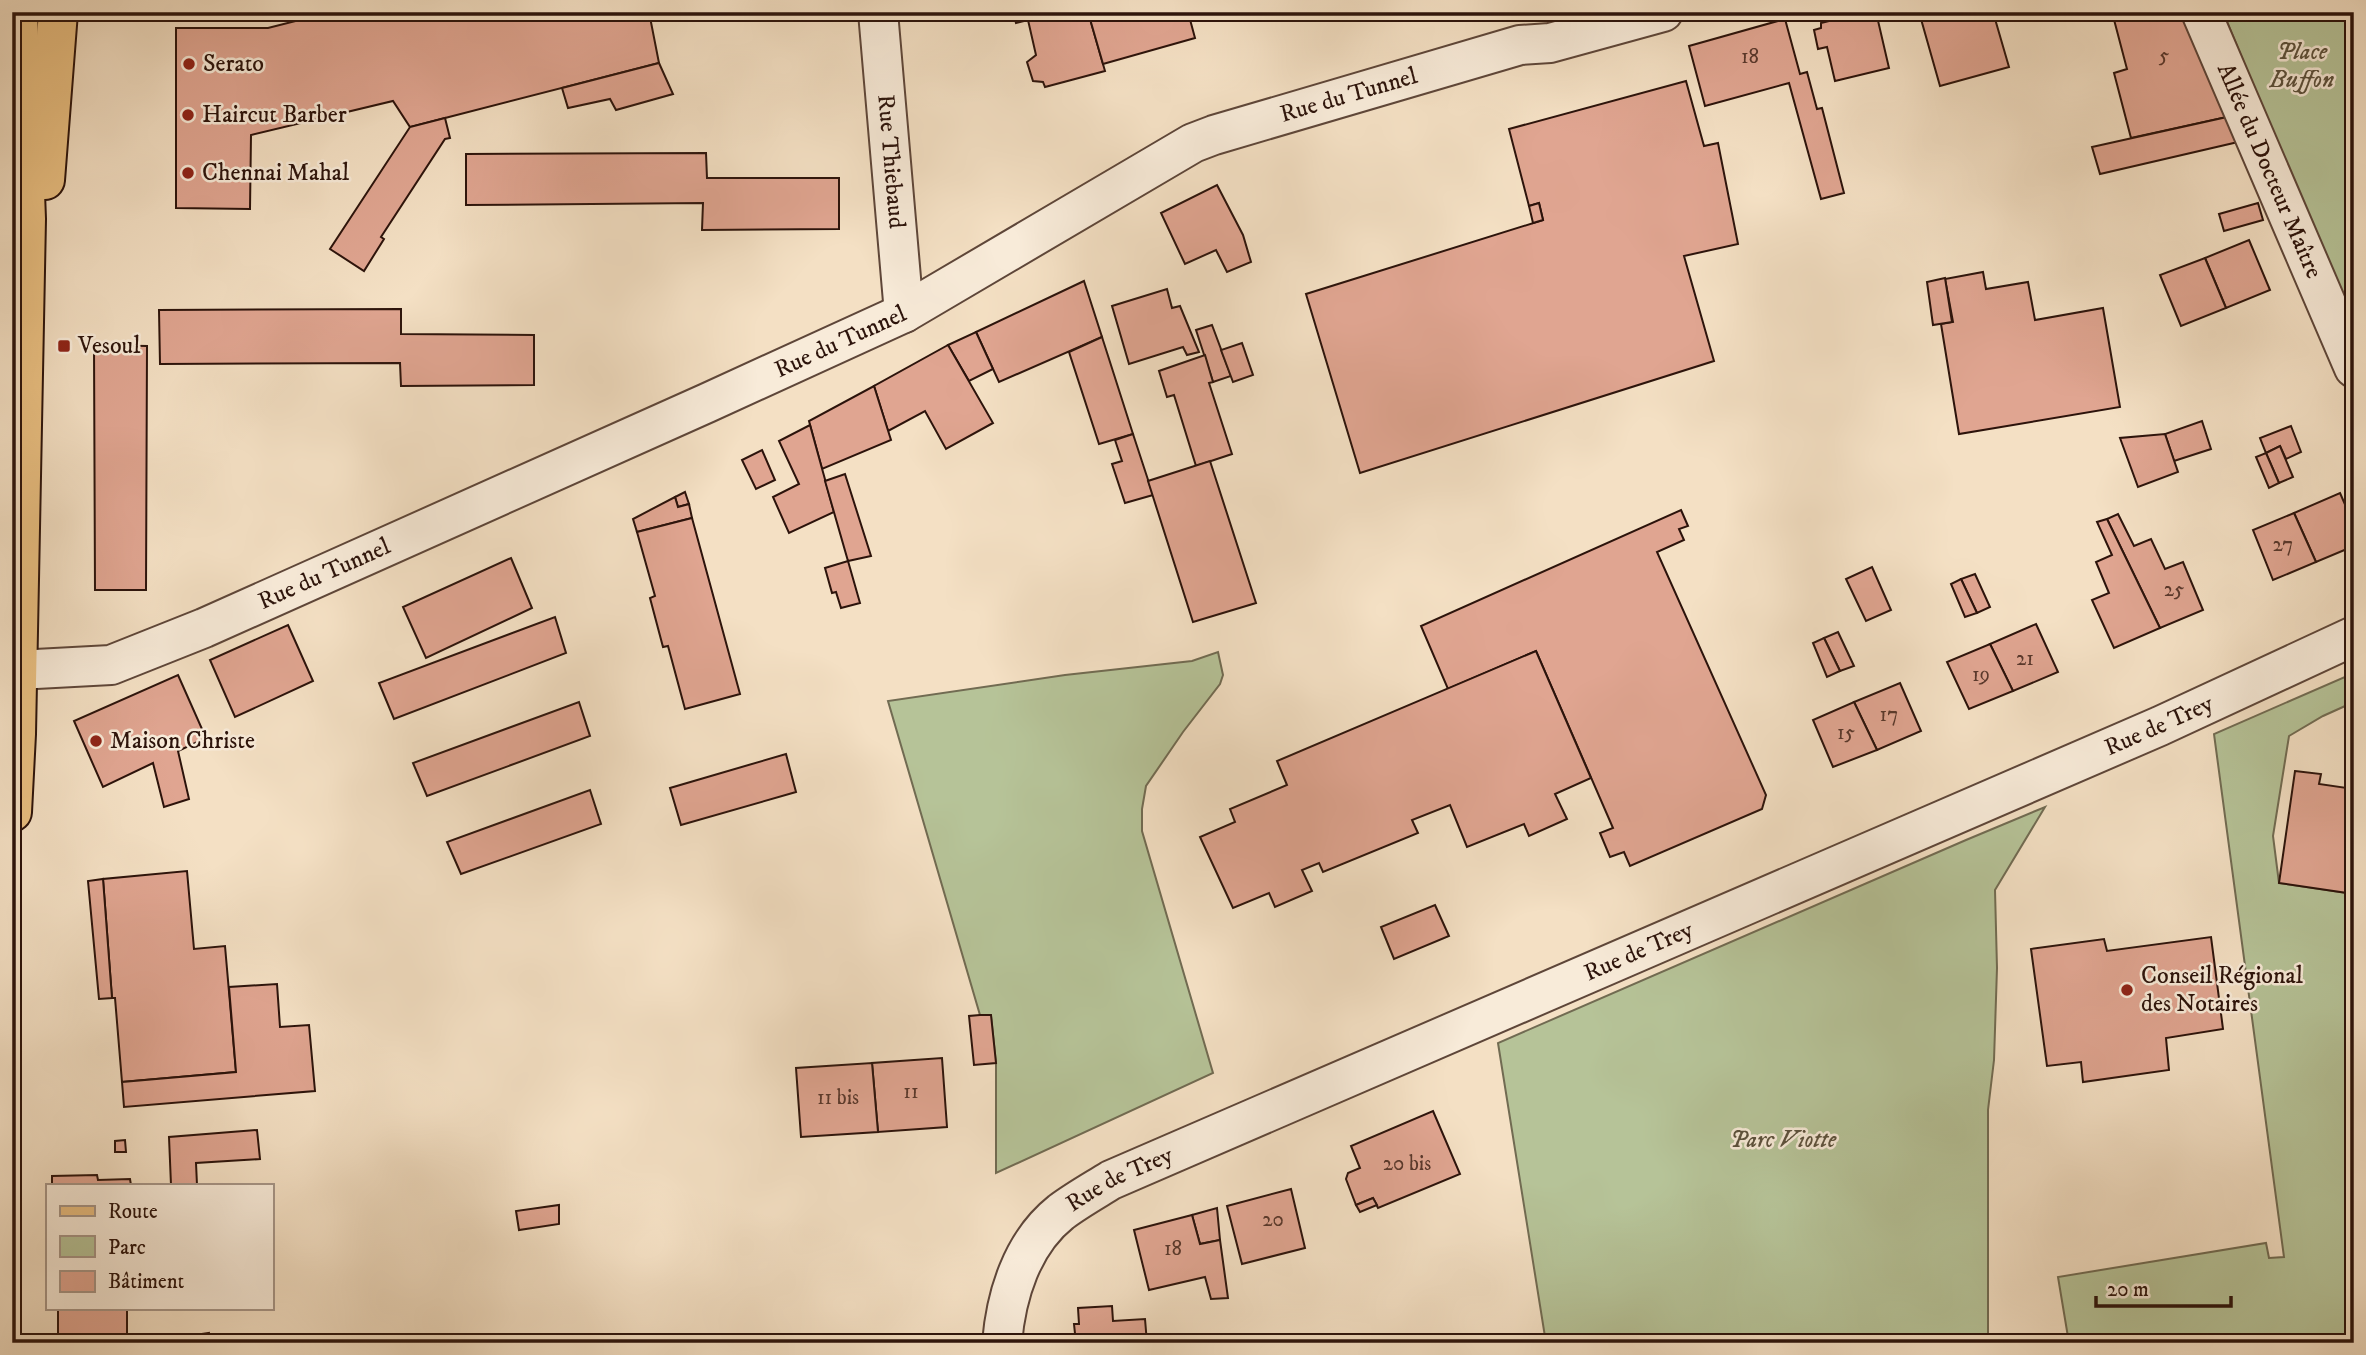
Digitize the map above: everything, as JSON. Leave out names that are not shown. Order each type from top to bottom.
[{"type":"main road","points":[[12,812],[26,219],[18,12]]},
{"type":"main road","points":[[26,219],[46,178],[58,12]]},
{"type":"street","name":"Rue Thiebaud","points":[[877,12],[904,313]]},
{"type":"street","name":"Rue du Tunnel","points":[[17,670],[111,665],[192,633],[708,404],[904,313],[1193,144],[1214,135],[1520,45],[1550,43],[1663,12]]},
{"type":"street","name":"Allée du Docteur Maître","points":[[2201,12],[2354,368]]},
{"type":"street","name":"Rue de Trey","points":[[1002,1343],[1012,1285],[1032,1245],[1060,1213],[1111,1180],[2147,731],[2354,636]]},
{"type":"green space","name":"Place Buffon","points":[[2223,12],[2354,12],[2354,329]]},
{"type":"green space","points":[[1218,652],[1223,675],[1220,684],[1146,786],[1142,809],[1142,831],[1213,1073],[996,1173],[996,1063],[991,1016],[980,1015],[888,701],[1065,675],[1192,661]]},
{"type":"green space","points":[[2354,673],[2354,702],[2289,736],[2273,836],[2279,883],[2354,894],[2354,1334],[2332,1338],[2332,1343],[2069,1343],[2058,1277],[2266,1243],[2269,1258],[2284,1257],[2214,734]]},
{"type":"green space","name":"Parc Viotte","points":[[2045,807],[1995,890],[1997,968],[1994,1060],[1988,1110],[1988,1343],[1546,1343],[1498,1043]]},
{"type":"building","points":[[331,12],[649,12],[659,63],[410,127],[393,101],[251,135],[250,209],[176,208],[176,28],[268,28]]},
{"type":"building","points":[[1013,12],[1088,12],[1105,71],[1045,87],[1043,82],[1033,81],[1027,62],[1036,55],[1028,20],[1016,23]]},
{"type":"building","points":[[1088,12],[1188,12],[1195,38],[1103,64]]},
{"type":"building","points":[[1865,12],[1876,12],[1889,68],[1835,81],[1827,47],[1818,49],[1814,30],[1821,28],[1821,23]]},
{"type":"building","points":[[1919,12],[1993,12],[2009,67],[1940,86]]},
{"type":"building","points":[[2112,12],[2180,12],[2198,46],[2227,117],[2131,138],[2114,73],[2127,69]]},
{"type":"building","points":[[1785,19],[1800,74],[1807,72],[1817,109],[1822,108],[1844,193],[1821,199],[1789,83],[1705,106],[1689,46]]},
{"type":"building","points":[[659,63],[673,94],[616,110],[610,99],[568,108],[562,88]]},
{"type":"building","points":[[1686,81],[1704,146],[1718,143],[1738,244],[1684,256],[1714,361],[1360,473],[1306,294],[1543,220],[1539,203],[1529,206],[1509,129]]},
{"type":"building","points":[[2227,117],[2238,142],[2100,174],[2092,147]]},
{"type":"building","points":[[445,118],[450,138],[445,139],[381,237],[384,239],[364,271],[330,249],[410,127]]},
{"type":"building","points":[[706,153],[707,178],[839,178],[839,229],[702,230],[703,203],[466,205],[466,154]]},
{"type":"building","points":[[1217,185],[1243,235],[1251,262],[1227,272],[1216,250],[1185,264],[1161,213]]},
{"type":"building","points":[[1539,203],[1543,220],[1533,223],[1529,206]]},
{"type":"building","points":[[2258,203],[2263,220],[2224,231],[2219,214]]},
{"type":"building","points":[[2249,240],[2270,290],[2226,308],[2205,258]]},
{"type":"building","points":[[2205,258],[2226,308],[2181,326],[2160,275]]},
{"type":"building","points":[[1983,272],[1986,289],[2028,282],[2035,320],[2103,308],[2120,407],[1959,434],[1941,324],[1953,322],[1945,279]]},
{"type":"building","points":[[1945,278],[1952,322],[1933,325],[1927,282]]},
{"type":"building","points":[[1084,281],[1102,337],[999,382],[976,332]]},
{"type":"building","points":[[1167,289],[1172,308],[1180,306],[1199,352],[1187,355],[1183,347],[1129,364],[1112,306]]},
{"type":"building","points":[[401,309],[401,334],[534,335],[534,385],[401,386],[400,363],[160,364],[159,310]]},
{"type":"building","points":[[1212,325],[1231,376],[1213,382],[1196,330]]},
{"type":"building","points":[[976,332],[993,369],[969,381],[948,345]]},
{"type":"building","points":[[1102,337],[1133,434],[1099,444],[1069,352]]},
{"type":"building","points":[[1242,343],[1253,375],[1233,382],[1221,350]]},
{"type":"building","points":[[94,345],[147,346],[146,590],[95,590]]},
{"type":"building","points":[[948,345],[993,423],[946,449],[925,411],[888,431],[874,386]]},
{"type":"building","points":[[1205,355],[1213,382],[1209,383],[1232,454],[1196,466],[1174,395],[1167,397],[1159,371]]},
{"type":"building","points":[[874,386],[891,440],[822,469],[809,421]]},
{"type":"building","points":[[2202,421],[2211,449],[2174,461],[2165,434]]},
{"type":"building","points":[[810,425],[834,512],[789,533],[773,497],[799,484],[779,441]]},
{"type":"building","points":[[2291,426],[2301,452],[2286,459],[2280,446],[2266,453],[2260,438]]},
{"type":"building","points":[[1133,434],[1153,495],[1125,503],[1112,464],[1122,461],[1115,440]]},
{"type":"building","points":[[2165,434],[2178,472],[2138,487],[2120,438]]},
{"type":"building","points":[[2280,446],[2293,477],[2279,483],[2266,453]]},
{"type":"building","points":[[762,450],[775,480],[756,489],[742,460]]},
{"type":"building","points":[[2266,453],[2279,483],[2269,488],[2256,457]]},
{"type":"building","points":[[1210,461],[1256,603],[1193,622],[1148,481]]},
{"type":"building","points":[[845,474],[871,556],[848,561],[825,481]]},
{"type":"building","points":[[685,492],[689,504],[678,507],[675,497]]},
{"type":"building","points":[[2340,493],[2354,525],[2354,546],[2316,562],[2294,513]]},
{"type":"building","points":[[675,497],[678,507],[689,504],[692,518],[637,532],[633,519]]},
{"type":"building","points":[[1681,510],[1688,526],[1679,529],[1684,540],[1657,552],[1766,795],[1762,809],[1630,866],[1624,852],[1610,857],[1600,833],[1613,828],[1536,651],[1448,689],[1421,626]]},
{"type":"building","points":[[2294,513],[2316,562],[2273,580],[2253,530]]},
{"type":"building","points":[[2118,514],[2134,546],[2151,539],[2165,569],[2183,562],[2203,610],[2160,628],[2107,519]]},
{"type":"building","points":[[692,518],[740,694],[685,709],[668,646],[663,647],[650,598],[655,596],[637,532]]},
{"type":"building","points":[[2107,519],[2160,628],[2114,648],[2092,600],[2109,593],[2096,562],[2112,555],[2097,522]]},
{"type":"building","points":[[511,558],[532,608],[426,658],[403,607]]},
{"type":"building","points":[[848,561],[860,603],[841,608],[836,592],[832,593],[825,568]]},
{"type":"building","points":[[1872,567],[1891,610],[1866,621],[1846,579]]},
{"type":"building","points":[[1975,574],[1990,607],[1977,613],[1961,579]]},
{"type":"building","points":[[1961,579],[1977,613],[1965,617],[1951,584]]},
{"type":"building","points":[[555,617],[566,653],[394,719],[379,683]]},
{"type":"building","points":[[2036,624],[2058,672],[2013,691],[1990,644]]},
{"type":"building","points":[[288,625],[313,681],[235,717],[210,660]]},
{"type":"building","points":[[1838,632],[1854,666],[1840,671],[1824,638]]},
{"type":"building","points":[[1824,638],[1840,671],[1827,677],[1813,643]]},
{"type":"building","points":[[1990,644],[2013,691],[1969,709],[1947,662]]},
{"type":"building","points":[[1536,651],[1591,778],[1555,794],[1567,819],[1529,836],[1524,824],[1467,847],[1450,805],[1412,820],[1418,833],[1323,872],[1319,863],[1302,870],[1312,891],[1275,907],[1269,893],[1233,908],[1200,837],[1235,822],[1230,809],[1287,785],[1277,761]]},
{"type":"building","points":[[178,675],[206,738],[178,751],[189,799],[164,807],[153,763],[103,787],[74,721]]},
{"type":"building","points":[[1900,683],[1921,731],[1877,750],[1854,702]]},
{"type":"building","points":[[579,702],[590,736],[427,796],[413,763]]},
{"type":"building","points":[[1854,702],[1877,750],[1833,767],[1813,720]]},
{"type":"building","points":[[786,754],[796,792],[681,825],[670,788]]},
{"type":"building","points":[[2295,771],[2321,774],[2319,784],[2354,789],[2354,894],[2279,883]]},
{"type":"building","points":[[590,790],[601,824],[461,874],[447,842]]},
{"type":"building","points":[[187,871],[194,949],[225,946],[236,1072],[122,1082],[115,998],[112,998],[103,879]]},
{"type":"building","points":[[103,879],[112,998],[99,999],[88,881]]},
{"type":"building","points":[[1435,905],[1449,936],[1394,959],[1381,927]]},
{"type":"building","name":"Conseil Régional des Notaires","points":[[2211,937],[2223,1029],[2166,1038],[2169,1070],[2083,1082],[2081,1062],[2047,1066],[2031,949],[2104,939],[2107,951]]},
{"type":"building","points":[[277,984],[280,1027],[309,1025],[315,1091],[124,1107],[122,1082],[236,1072],[229,987]]},
{"type":"building","points":[[991,1015],[996,1063],[974,1065],[969,1016]]},
{"type":"building","points":[[942,1058],[947,1127],[878,1132],[872,1063]]},
{"type":"building","points":[[872,1063],[878,1132],[801,1137],[796,1068]]},
{"type":"building","points":[[1433,1111],[1460,1174],[1378,1208],[1373,1198],[1356,1205],[1346,1179],[1348,1173],[1360,1168],[1351,1146]]},
{"type":"building","points":[[257,1130],[260,1159],[196,1163],[197,1184],[171,1184],[169,1137]]},
{"type":"building","points":[[125,1140],[126,1152],[115,1152],[115,1141]]},
{"type":"building","points":[[97,1175],[98,1180],[130,1179],[131,1184],[52,1184],[52,1176]]},
{"type":"building","points":[[1291,1189],[1305,1248],[1242,1264],[1227,1206]]},
{"type":"building","points":[[1373,1198],[1377,1205],[1360,1212],[1356,1205]]},
{"type":"building","points":[[559,1205],[559,1224],[519,1230],[516,1211]]},
{"type":"building","points":[[1217,1208],[1220,1240],[1200,1244],[1192,1215]]},
{"type":"building","points":[[1192,1215],[1200,1244],[1220,1240],[1228,1298],[1211,1299],[1205,1277],[1149,1290],[1134,1230]]},
{"type":"building","points":[[1112,1306],[1113,1321],[1145,1319],[1147,1343],[1076,1343],[1074,1324],[1079,1324],[1078,1308]]},
{"type":"building","points":[[58,1310],[127,1310],[127,1343],[58,1343]]},
{"type":"building","points":[[209,1333],[211,1343],[169,1343],[168,1339]]},
{"type":"place","name":"Serato","points":[[189,64]]},
{"type":"place","name":"Haircut Barber","points":[[188,115]]},
{"type":"place","name":"Chennai Mahal","points":[[188,173]]},
{"type":"place","name":"Vesoul","points":[[64,346]]},
{"type":"place","name":"Maison Christe","points":[[96,741]]},
{"type":"place","name":"Conseil Régional des Notaires","points":[[2127,990]]}]
